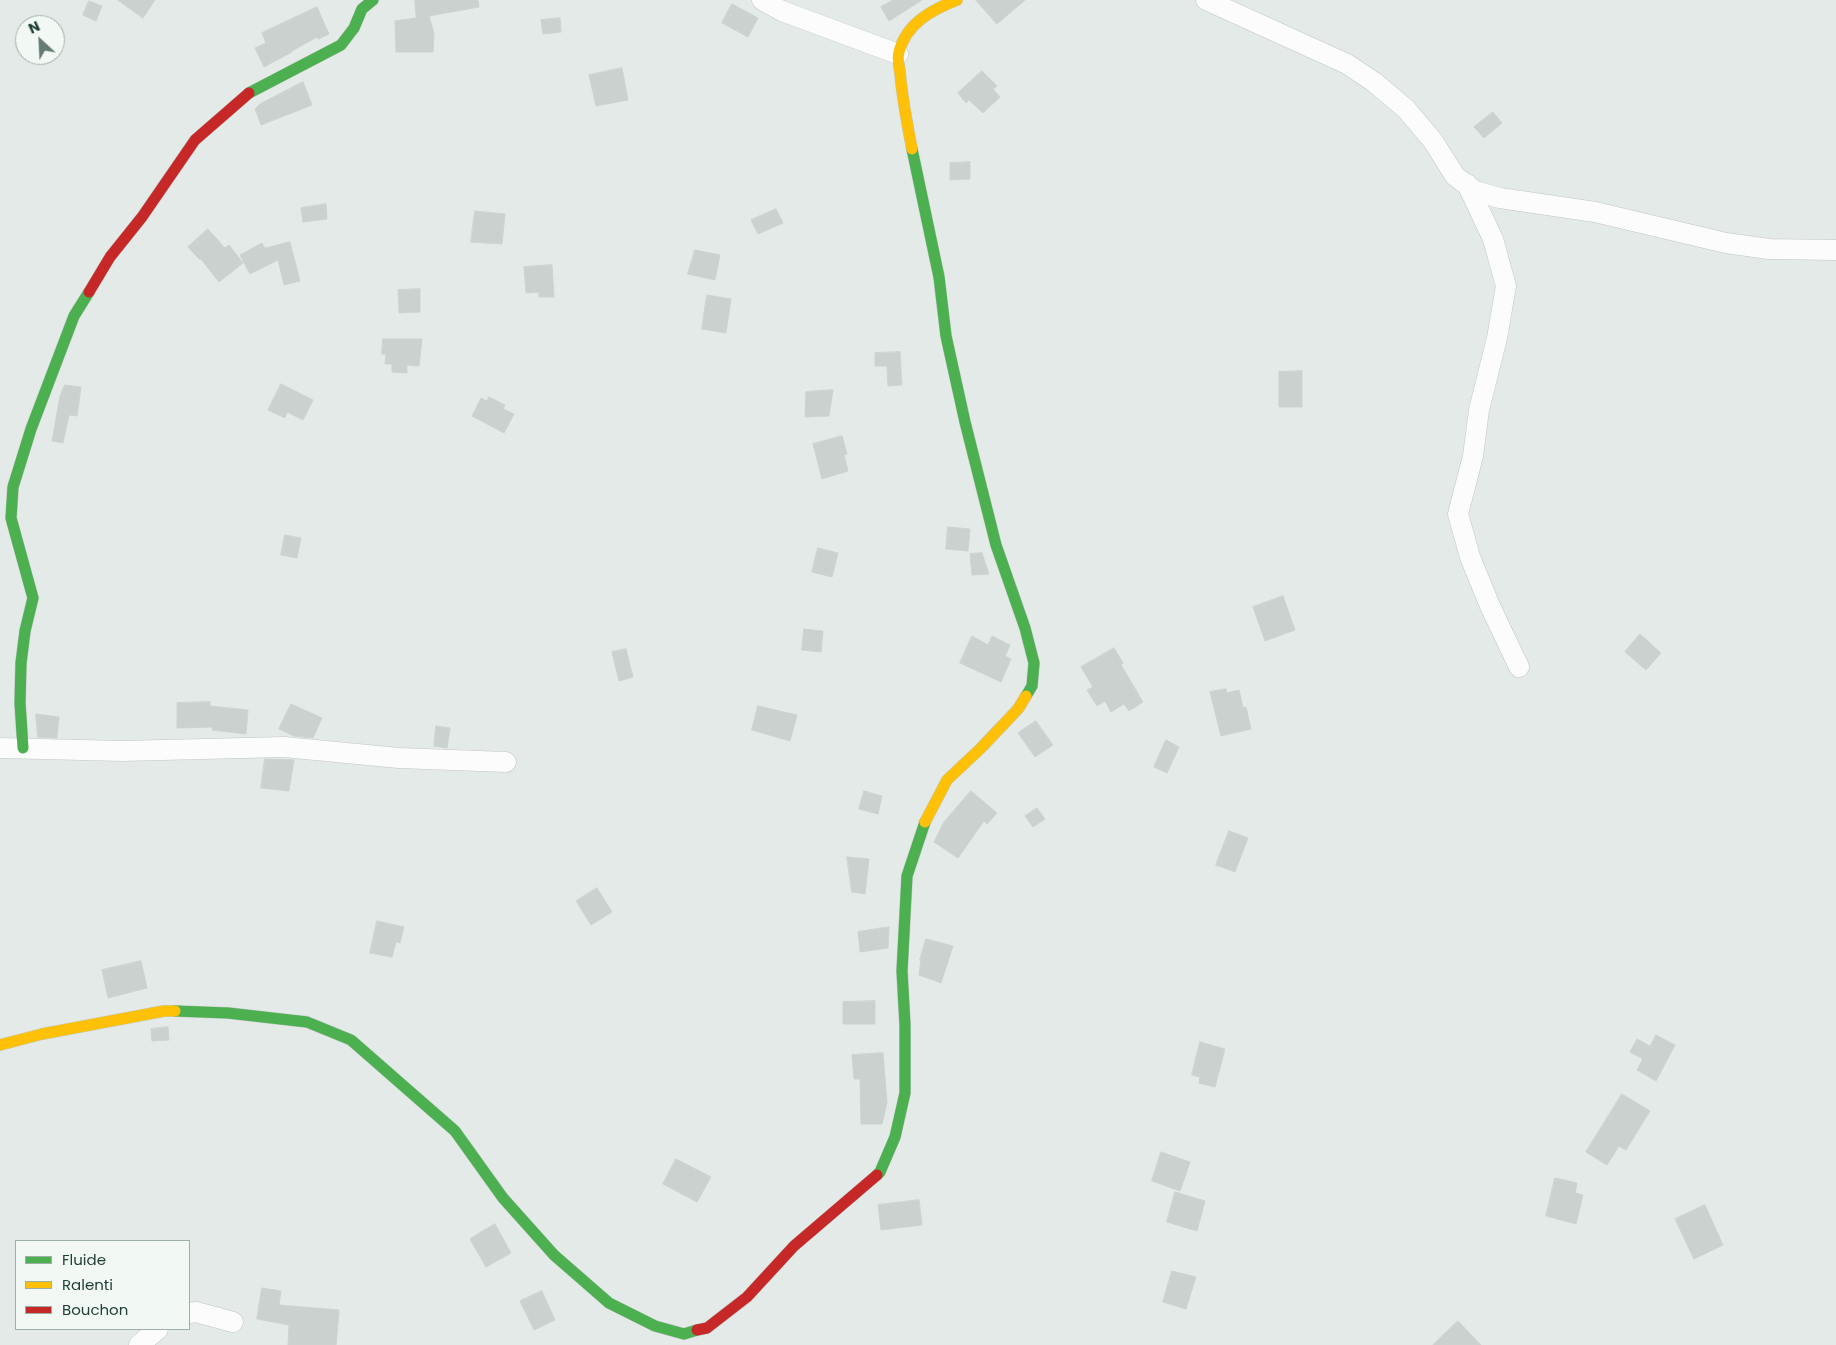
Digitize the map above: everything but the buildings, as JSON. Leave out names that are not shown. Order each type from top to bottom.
[{"type":"street","points":[[23,748],[20,704],[21,663],[25,631],[33,598],[11,518],[13,487],[31,429],[74,316],[110,257],[142,217],[195,140],[251,91],[341,45],[354,28],[362,9],[373,0]]},
{"type":"street","points":[[762,0],[782,11],[898,54]]},
{"type":"street","points":[[0,1045],[60,1030],[164,1011],[228,1013],[307,1022],[352,1040],[455,1131],[503,1198],[554,1255],[609,1303],[655,1326],[684,1334],[707,1328],[747,1297],[794,1246],[880,1172],[895,1137],[905,1093],[905,1025],[902,971],[908,876],[919,838],[930,810],[947,780],[1018,709],[1032,686],[1034,663],[1025,628],[996,545],[965,422],[946,336],[939,277],[919,188],[905,112],[898,54],[905,37],[917,21],[944,5],[957,0]]},
{"type":"street","points":[[1206,0],[1347,64],[1374,82],[1406,109],[1434,141],[1455,176],[1475,191],[1500,198],[1595,212],[1726,243],[1769,249],[1836,250]]},
{"type":"street","points":[[1467,184],[1493,239],[1506,286],[1497,338],[1479,410],[1473,456],[1458,514],[1470,558],[1519,667]]},
{"type":"street","points":[[0,748],[122,751],[284,747],[399,758],[506,762]]},
{"type":"street","points":[[190,1313],[196,1312],[234,1322]]},
{"type":"street","points":[[139,1345],[157,1330]]},
{"type":"traffic: fast","points":[[249,93],[341,45],[354,28],[362,9],[373,0]]},
{"type":"traffic: fast","points":[[912,149],[939,277],[946,336],[965,422],[996,545],[1025,628],[1034,663],[1032,686],[1026,696]]},
{"type":"traffic: fast","points":[[23,748],[20,703],[21,663],[25,631],[33,598],[11,518],[13,487],[31,429],[74,316],[89,292]]},
{"type":"traffic: fast","points":[[877,1175],[895,1137],[905,1093],[905,1025],[902,971],[907,876],[925,822]]},
{"type":"traffic: fast","points":[[175,1011],[228,1013],[307,1022],[351,1040],[455,1131],[503,1198],[554,1255],[609,1303],[655,1326],[684,1334],[697,1330]]},
{"type":"traffic: slow","points":[[912,149],[898,59],[902,42],[907,33],[921,19],[938,8],[957,0]]},
{"type":"traffic: slow","points":[[925,822],[947,780],[1018,709],[1026,696]]},
{"type":"traffic: slow","points":[[0,1045],[42,1034],[164,1011],[175,1011]]},
{"type":"traffic: jam","points":[[89,292],[110,257],[142,217],[195,140],[249,93]]},
{"type":"traffic: jam","points":[[697,1330],[707,1328],[747,1297],[794,1246],[877,1175]]}]
